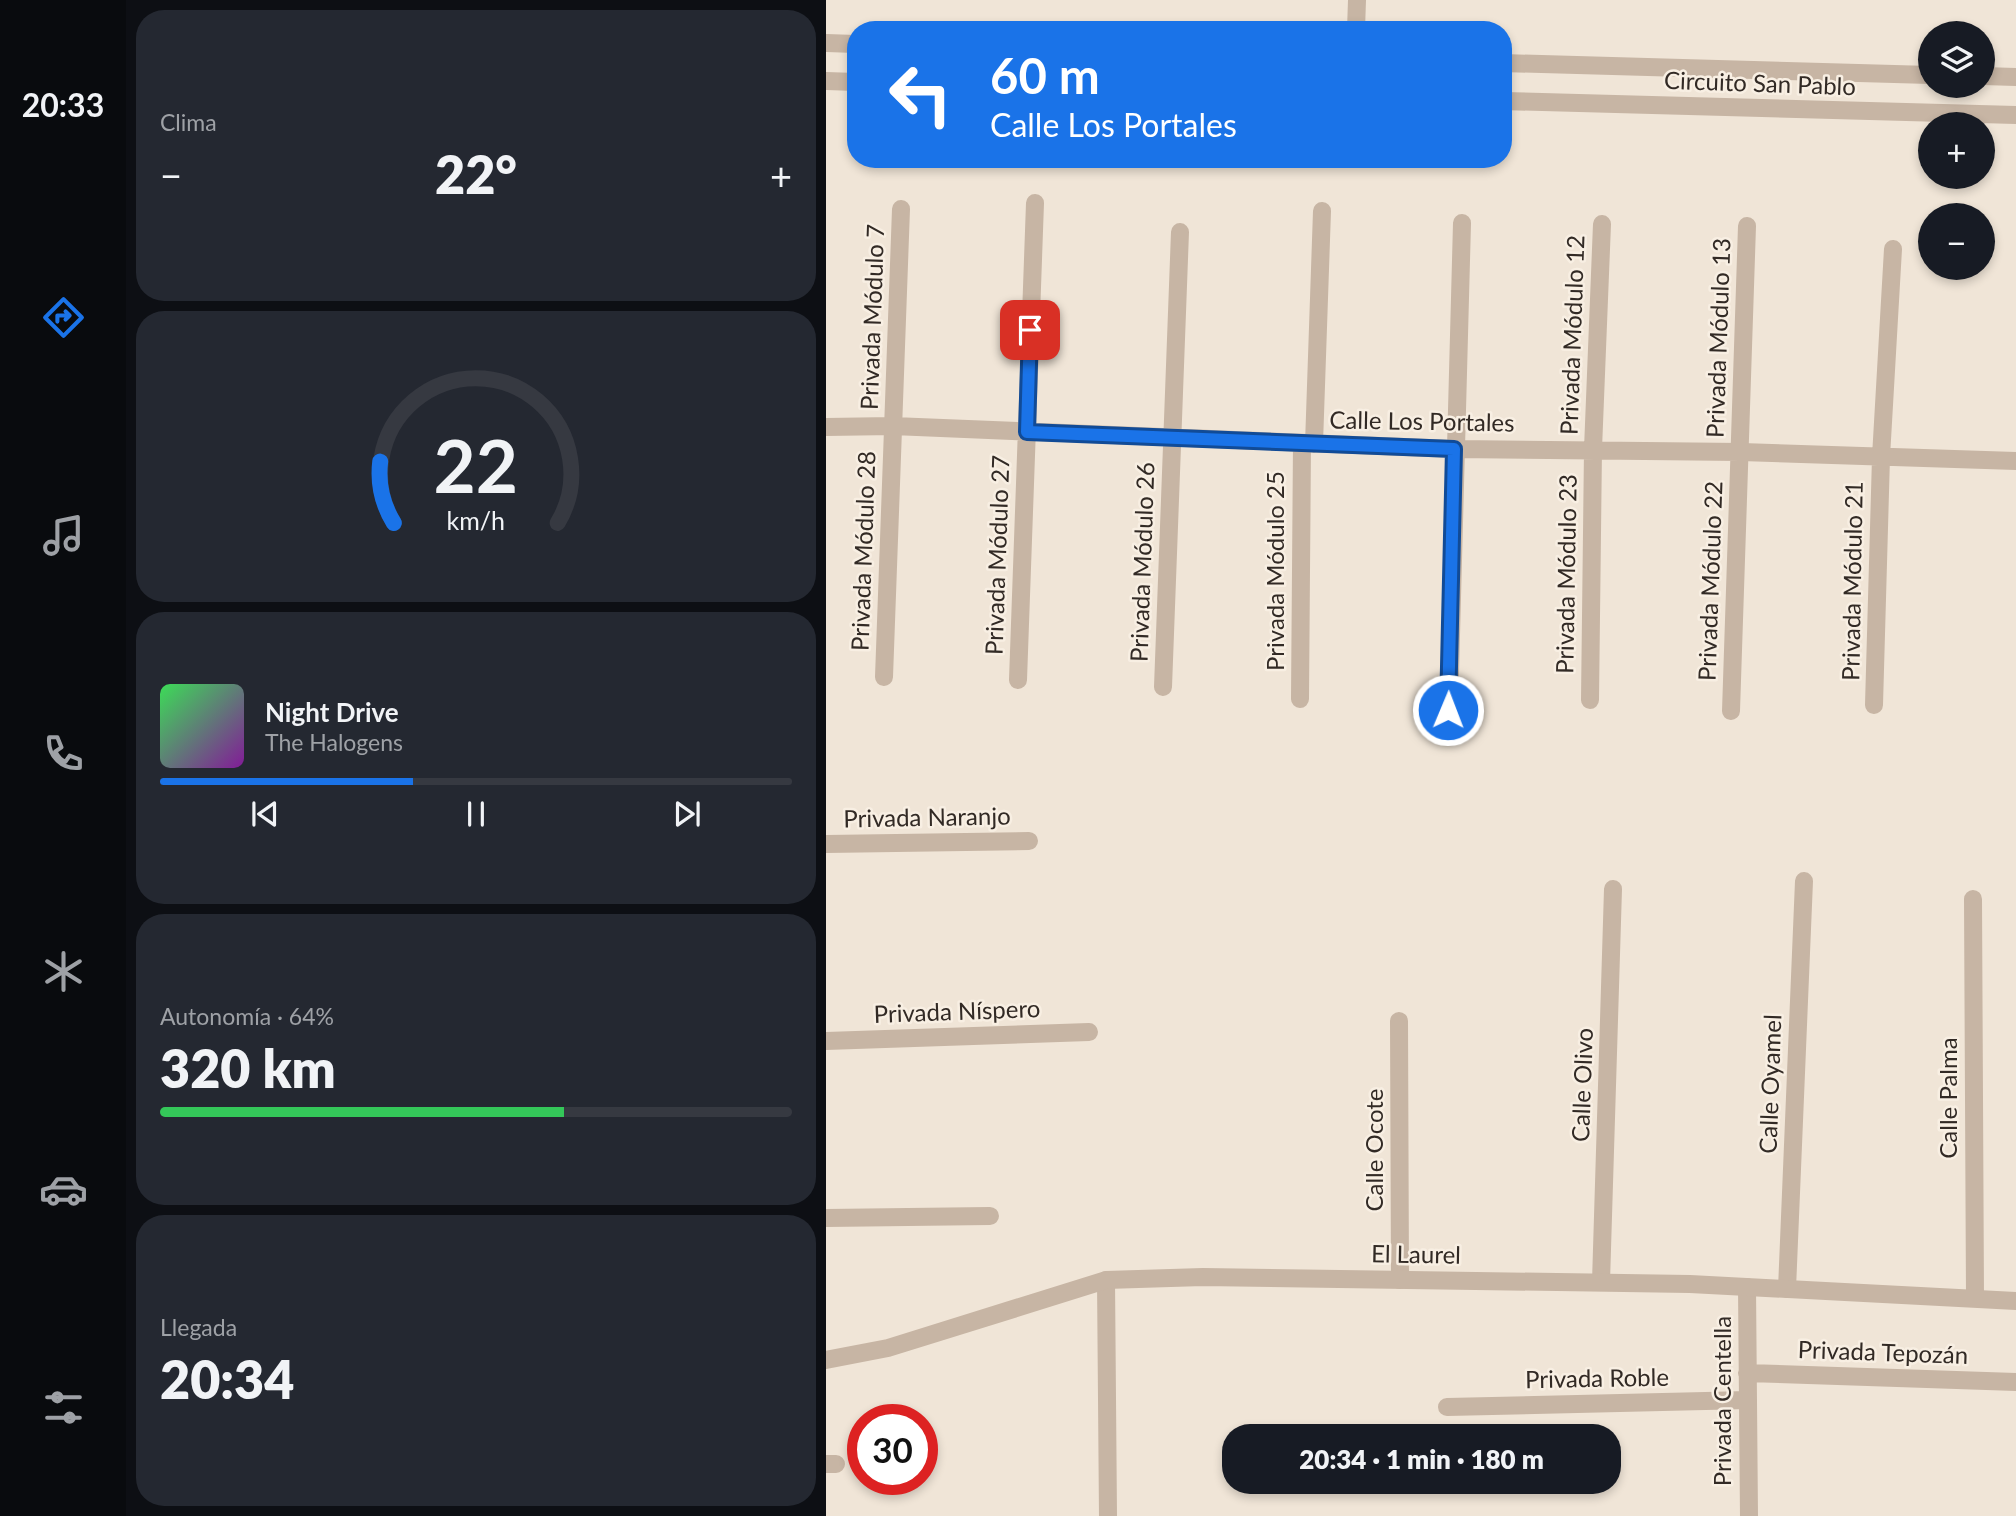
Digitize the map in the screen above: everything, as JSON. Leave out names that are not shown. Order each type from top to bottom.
[{"type":"street","points":[[1356,21],[1357,0]]},
{"type":"street","points":[[826,43],[847,44]]},
{"type":"street","name":"Circuito San Pablo","points":[[1512,63],[1918,75]]},
{"type":"street","points":[[1995,76],[2016,77]]},
{"type":"street","points":[[826,81],[847,82]]},
{"type":"street","name":"Circuito San Pablo","points":[[1512,101],[2016,116]]},
{"type":"street","name":"Privada Módulo 27","points":[[1018,680],[1035,203]]},
{"type":"street","name":"Privada Módulo 7","points":[[893,426],[901,209]]},
{"type":"street","name":"Privada Módulo 25","points":[[1300,699],[1308,443],[1322,211]]},
{"type":"street","points":[[1448,710],[1462,223]]},
{"type":"street","name":"Privada Módulo 12","points":[[1593,449],[1602,224]]},
{"type":"street","name":"Privada Módulo 13","points":[[1741,452],[1747,226]]},
{"type":"street","name":"Privada Módulo 26","points":[[1163,687],[1180,232]]},
{"type":"street","name":"Privada Módulo 21","points":[[1874,705],[1881,457],[1893,249]]},
{"type":"street","name":"Calle Los Portales","points":[[826,427],[893,426],[1454,449],[1741,452],[2016,461]]},
{"type":"street","name":"Privada Módulo 28","points":[[884,677],[893,426]]},
{"type":"street","name":"Privada Módulo 23","points":[[1590,700],[1593,449]]},
{"type":"street","name":"Privada Módulo 22","points":[[1731,711],[1741,452]]},
{"type":"street","name":"Privada Naranjo","points":[[826,844],[1029,841]]},
{"type":"street","name":"Calle Oyamel","points":[[1787,1289],[1804,881]]},
{"type":"street","name":"Calle Olivo","points":[[1601,1282],[1614,889]]},
{"type":"street","name":"Calle Palma","points":[[1973,899],[1975,1297]]},
{"type":"street","name":"Calle Ocote","points":[[1399,1021],[1399,1280]]},
{"type":"street","name":"Privada Níspero","points":[[826,1041],[1089,1032]]},
{"type":"street","points":[[826,1218],[990,1216]]},
{"type":"street","name":"El Laurel","points":[[826,1360],[888,1348],[1106,1280],[1203,1277],[1601,1282],[1975,1297],[2016,1301]]},
{"type":"street","points":[[1106,1280],[1108,1516]]},
{"type":"street","name":"Privada Centella","points":[[1747,1287],[1749,1516]]},
{"type":"street","name":"Privada Tepozán","points":[[1747,1373],[2016,1382]]},
{"type":"street","name":"Privada Roble","points":[[1447,1407],[1748,1400]]},
{"type":"route","points":[[1030,330],[1027,432],[1454,449],[1448,710]]}]
